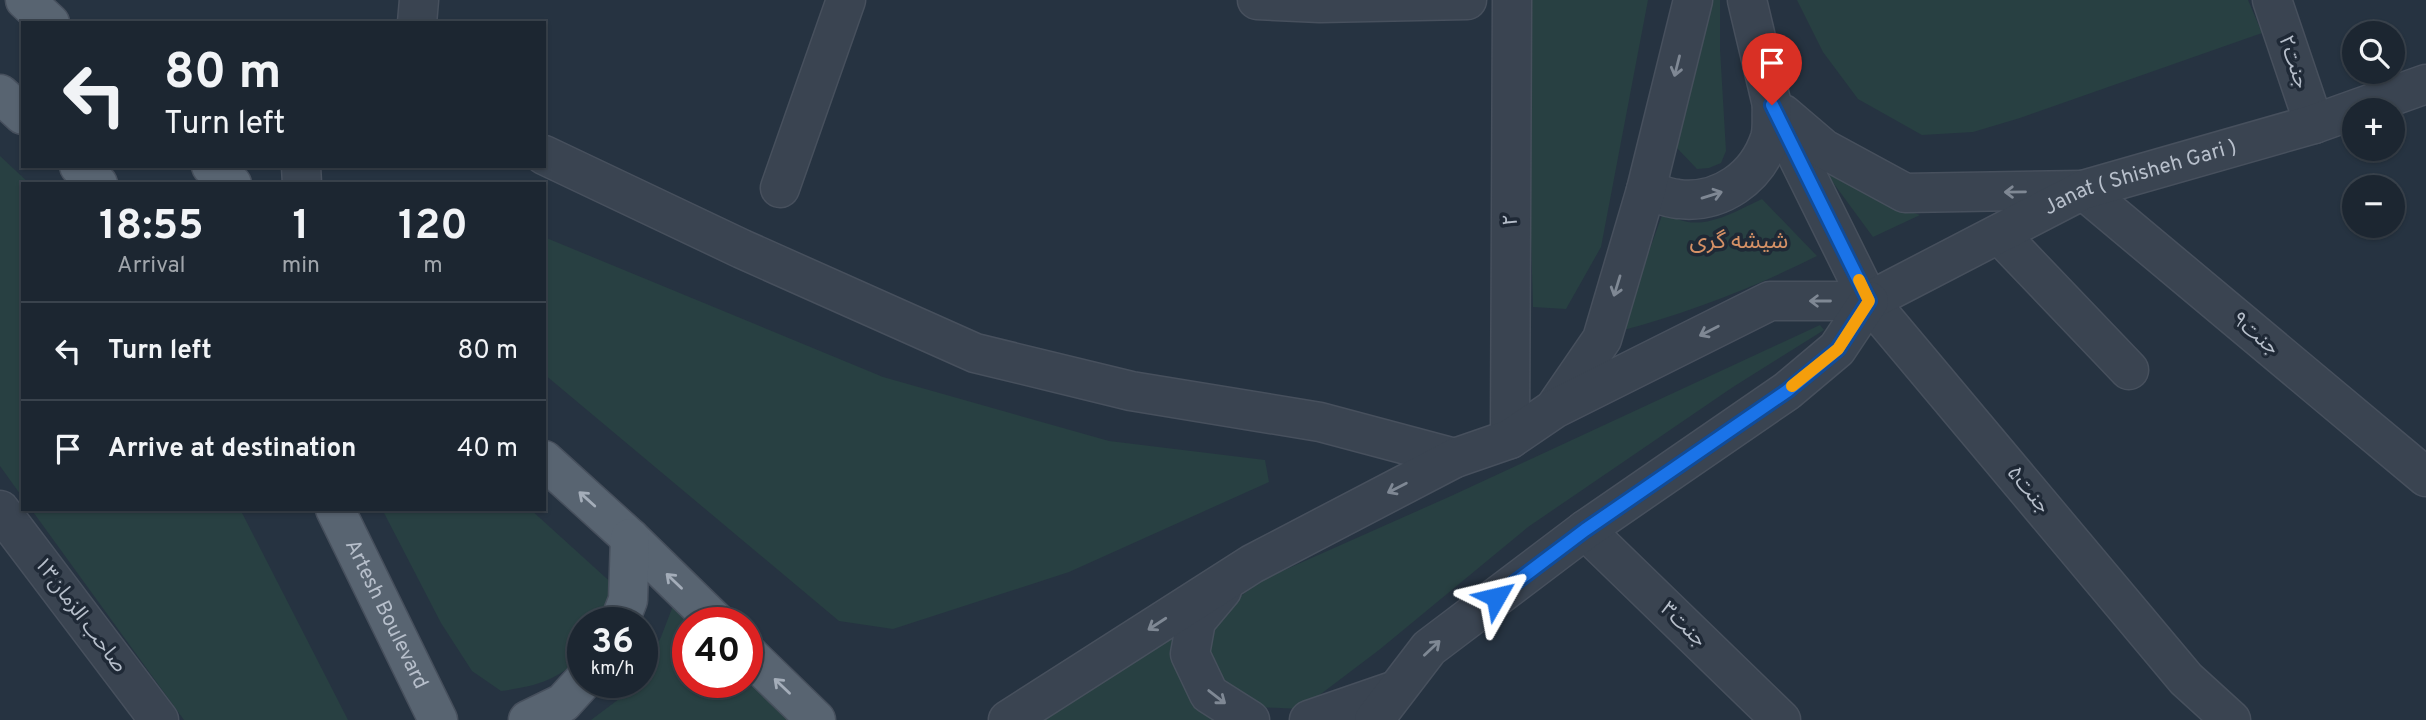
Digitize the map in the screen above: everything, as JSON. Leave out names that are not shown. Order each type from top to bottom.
[{"type":"main road","points":[[25,0],[48,21]]},
{"type":"main road","points":[[0,94],[21,113]]},
{"type":"main road","points":[[81,168],[96,182]]},
{"type":"main road","points":[[213,168],[230,182]]},
{"type":"main road","points":[[546,462],[701,607]]},
{"type":"main road","name":"Artesh Boulevard","points":[[336,511],[438,720]]},
{"type":"main road","points":[[625,607],[628,600],[630,538]]},
{"type":"main road","points":[[763,669],[816,720]]},
{"type":"main road","points":[[528,720],[567,698]]},
{"type":"street","points":[[417,21],[419,0]]},
{"type":"street","points":[[780,188],[846,0]]},
{"type":"street","points":[[1257,0],[1467,0]]},
{"type":"street","name":"۲","points":[[1510,439],[1512,0]]},
{"type":"street","points":[[1554,409],[1602,339],[1646,190],[1693,0]]},
{"type":"street","points":[[1646,190],[1676,199],[1707,199],[1736,186],[1758,164],[1771,136],[1772,105],[1747,0]]},
{"type":"street","name":"جنت۲","points":[[2272,0],[2314,124]]},
{"type":"street","name":"Janat ( Shisheh Gari )","points":[[1869,301],[2083,190],[2314,124],[2426,84]]},
{"type":"street","points":[[1772,105],[1824,149],[1905,193],[2083,190]]},
{"type":"street","name":"جنت۵","points":[[1772,105],[1869,301],[2186,679],[2231,720]]},
{"type":"street","points":[[546,156],[742,249],[975,354],[1131,391],[1320,422],[1455,458]]},
{"type":"street","name":"جنت۹","points":[[2083,190],[2426,477]]},
{"type":"street","points":[[1999,234],[2129,370]]},
{"type":"street","points":[[1008,720],[1252,564],[1455,458],[1510,439],[1554,409],[1770,300],[1869,301]]},
{"type":"street","points":[[1309,720],[1385,705],[1429,648],[1585,530],[1787,391],[1838,349],[1869,301]]},
{"type":"street","name":"صاحب الزمان۱۳","points":[[0,510],[159,720]]},
{"type":"street","name":"جنت۳","points":[[1585,530],[1781,720]]},
{"type":"street","points":[[1250,720],[1209,694],[1190,654],[1196,621],[1219,592],[1252,564]]},
{"type":"green space","points":[[1524,0],[1648,0],[1601,247],[1566,309],[1533,307]]},
{"type":"green space","points":[[1707,0],[1720,0],[1726,151],[1721,163],[1697,169],[1677,148]]},
{"type":"green space","points":[[1797,0],[2248,0],[2262,33],[2020,118],[1973,132],[1922,135],[1858,99],[1823,52]]},
{"type":"green space","points":[[0,156],[28,182],[21,182],[21,495],[0,466]]},
{"type":"green space","points":[[1826,173],[1880,201],[1920,215],[1873,237]]},
{"type":"green space","points":[[1762,199],[1817,256],[1720,299],[1620,331],[1664,210],[1688,222],[1710,221]]},
{"type":"green space","points":[[546,238],[883,377],[1109,441],[1265,460],[1269,482],[1069,572],[893,629],[839,621],[546,376]]},
{"type":"green space","points":[[1820,325],[1824,330],[1733,387],[1528,527],[1379,650],[1301,709],[1258,707],[1220,685],[1204,654],[1208,622],[1260,581],[1451,496]]},
{"type":"green space","points":[[32,511],[241,511],[348,720],[184,720]]},
{"type":"green space","points":[[383,511],[532,511],[616,587],[610,607],[567,607],[567,668],[554,677],[525,687],[501,691],[472,671],[441,623]]},
{"type":"green space","points":[[676,598],[685,607],[673,607]]},
{"type":"green space","points":[[672,608],[672,698],[763,698],[763,684],[800,720],[591,720],[620,698],[658,698],[658,643]]},
{"type":"green space","points":[[1175,634],[1220,720],[1020,720]]},
{"type":"slow traffic","points":[[1792,386],[1838,349],[1869,301],[1859,280]]},
{"type":"district","name":"شیشه گری","points":[[1739,242]]},
{"type":"route","points":[[1496,597],[1585,530],[1787,391],[1838,349],[1869,301],[1772,105]]}]
